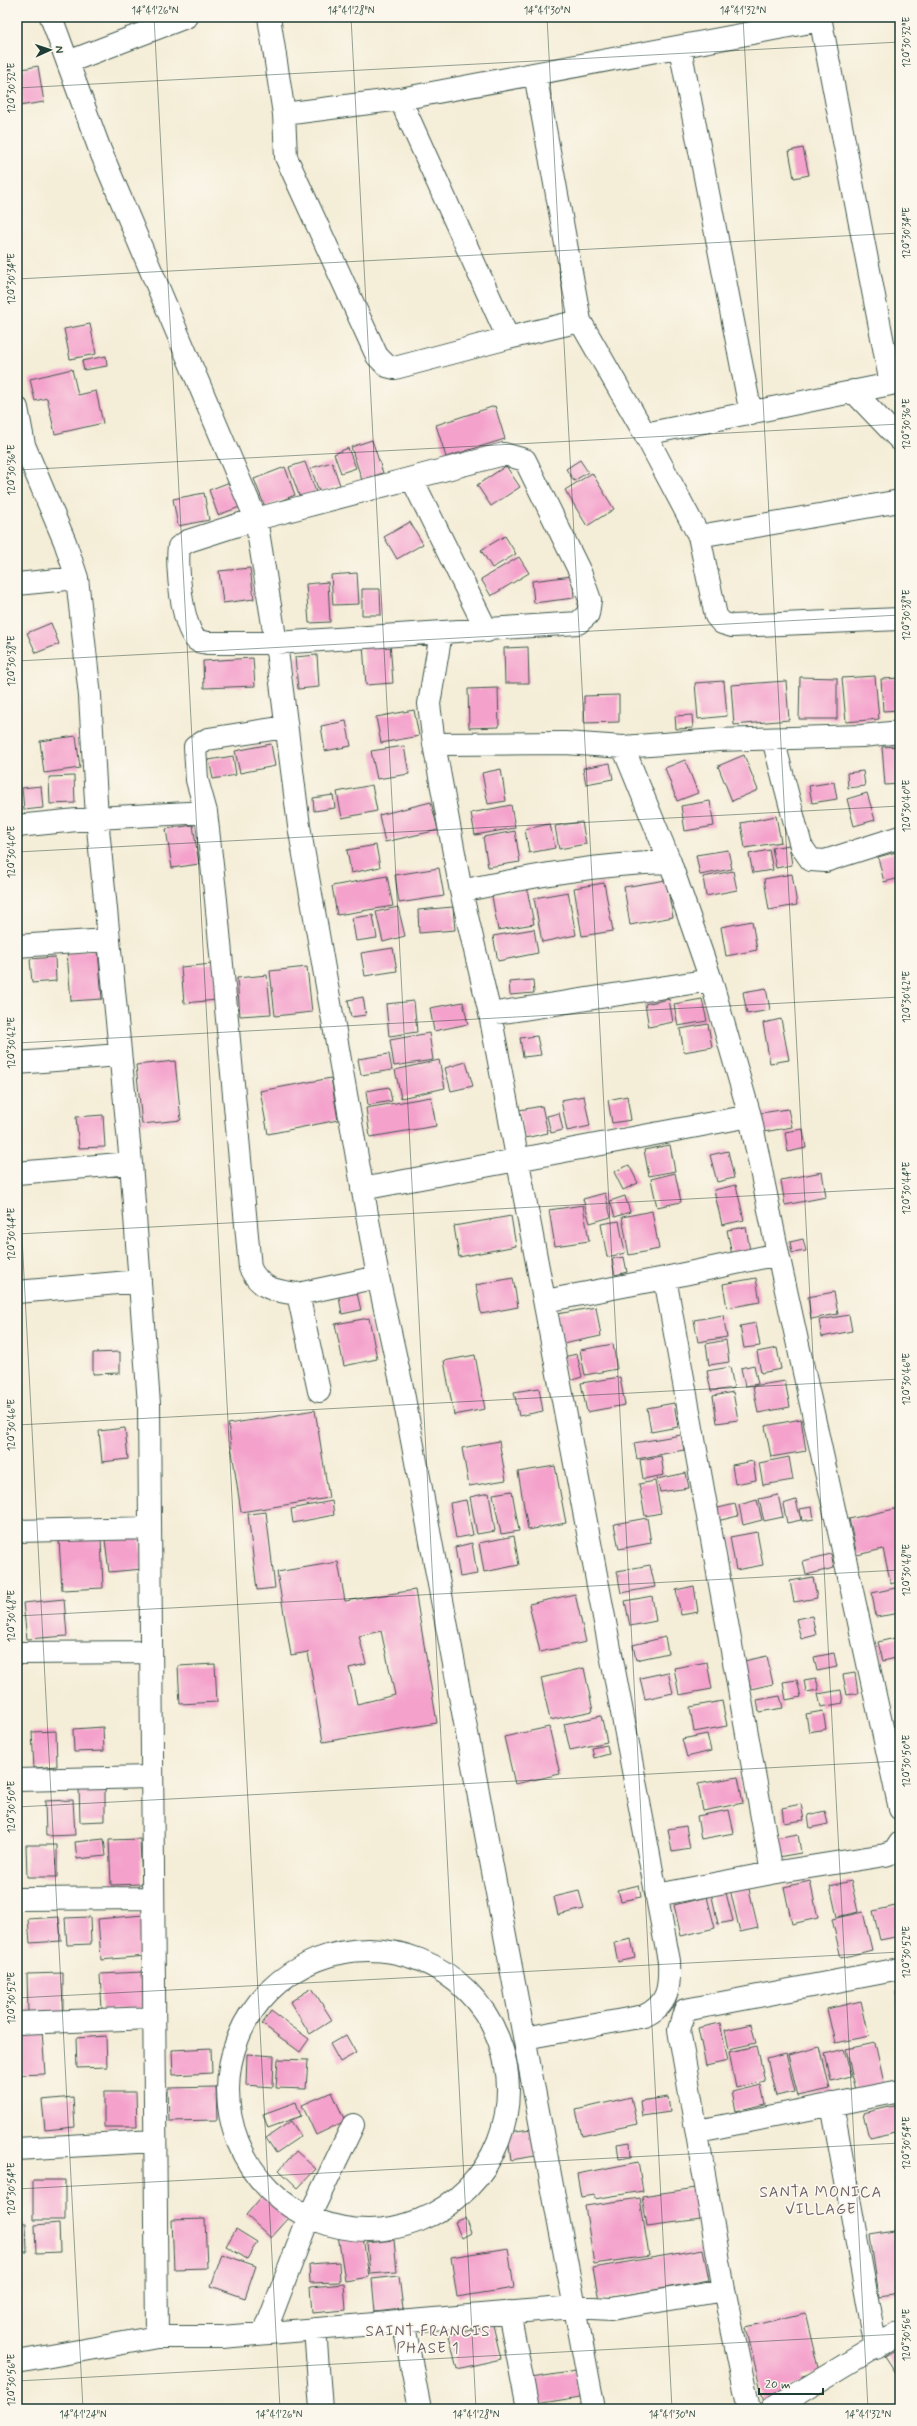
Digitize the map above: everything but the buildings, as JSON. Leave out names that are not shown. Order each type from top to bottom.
[{"type":"street","points":[[51,17],[100,150],[256,519],[276,643],[299,826],[362,1189],[378,1277],[401,1382],[594,2409]]},
{"type":"street","points":[[68,62],[186,17]]},
{"type":"street","points":[[269,17],[284,114],[286,157],[382,362],[386,366],[396,368],[508,338],[580,321]]},
{"type":"street","points":[[284,114],[400,99],[680,48],[821,18],[895,383],[751,414],[645,434]]},
{"type":"street","points":[[680,48],[751,414]]},
{"type":"street","points":[[536,74],[580,321],[645,434],[699,536],[716,616],[722,623],[732,626],[900,619]]},
{"type":"street","points":[[400,99],[508,338]]},
{"type":"street","points":[[853,391],[900,440]]},
{"type":"street","points":[[17,408],[20,446],[65,542],[76,578],[90,696],[97,818],[119,1054],[131,1163],[149,1404],[154,2141],[157,2337]]},
{"type":"street","points":[[504,454],[525,460],[580,572],[590,600],[588,614],[578,623],[487,630],[276,643],[197,641],[190,632],[183,609],[177,557],[179,547],[188,541],[256,519],[504,454]]},
{"type":"street","points":[[412,479],[487,630]]},
{"type":"street","points":[[699,536],[900,501]]},
{"type":"street","points":[[17,584],[76,578]]},
{"type":"street","points":[[442,633],[429,704],[434,744],[461,891],[490,1014],[669,1961],[670,1980],[666,1996],[656,2011],[644,2016],[525,2038]]},
{"type":"street","points":[[286,727],[208,739],[195,747],[197,780],[206,812],[250,1268],[261,1284],[270,1290],[298,1294],[378,1277]]},
{"type":"street","points":[[434,744],[565,743],[623,747],[717,740],[774,739],[900,732]]},
{"type":"street","points":[[774,739],[801,846],[811,860],[825,861],[900,837]]},
{"type":"street","points":[[623,747],[670,862],[711,980],[750,1116],[778,1254],[900,1809]]},
{"type":"street","points":[[17,826],[97,818],[206,812]]},
{"type":"street","points":[[461,891],[578,868],[620,863],[670,862]]},
{"type":"street","points":[[17,946],[108,940]]},
{"type":"street","points":[[490,1014],[711,980]]},
{"type":"street","points":[[17,1062],[119,1054]]},
{"type":"street","points":[[362,1189],[750,1116]]},
{"type":"street","points":[[17,1173],[131,1163]]},
{"type":"street","points":[[545,1301],[778,1254]]},
{"type":"street","points":[[665,1278],[772,1873]]},
{"type":"street","points":[[17,1292],[140,1281]]},
{"type":"street","points":[[298,1294],[319,1391]]},
{"type":"street","points":[[17,1531],[150,1528]]},
{"type":"street","points":[[17,1653],[150,1652]]},
{"type":"street","points":[[17,1780],[151,1777]]},
{"type":"street","points":[[657,1895],[772,1873],[885,1855],[894,1852],[900,1843]]},
{"type":"street","points":[[17,1899],[152,1898]]},
{"type":"street","points":[[375,1948],[429,1962],[469,1991],[498,2034],[509,2087],[500,2140],[471,2187],[428,2219],[371,2232],[308,2219],[266,2189],[235,2140],[226,2082],[240,2028],[274,1982],[322,1955],[375,1948]]},
{"type":"street","points":[[749,2409],[724,2290],[698,2131],[679,2030],[685,2010],[900,1969]]},
{"type":"street","points":[[17,2022],[153,2018]]},
{"type":"street","points":[[698,2131],[900,2091]]},
{"type":"street","points":[[832,2104],[876,2348]]},
{"type":"street","points":[[265,2332],[308,2219],[353,2125]]},
{"type":"street","points":[[17,2149],[154,2141]]},
{"type":"street","points":[[17,2362],[157,2337],[209,2338],[265,2332],[574,2307],[611,2309],[724,2290]]},
{"type":"street","points":[[509,2312],[528,2409]]},
{"type":"street","points":[[404,2321],[420,2409]]},
{"type":"street","points":[[314,2329],[321,2409]]},
{"type":"street","points":[[772,2409],[876,2348],[900,2332]]},
{"type":"district","name":"SANTA MONICA VILLAGE","points":[[821,2200]]},
{"type":"district","name":"SAINT FRANCIS PHASE 1","points":[[428,2340]]}]
